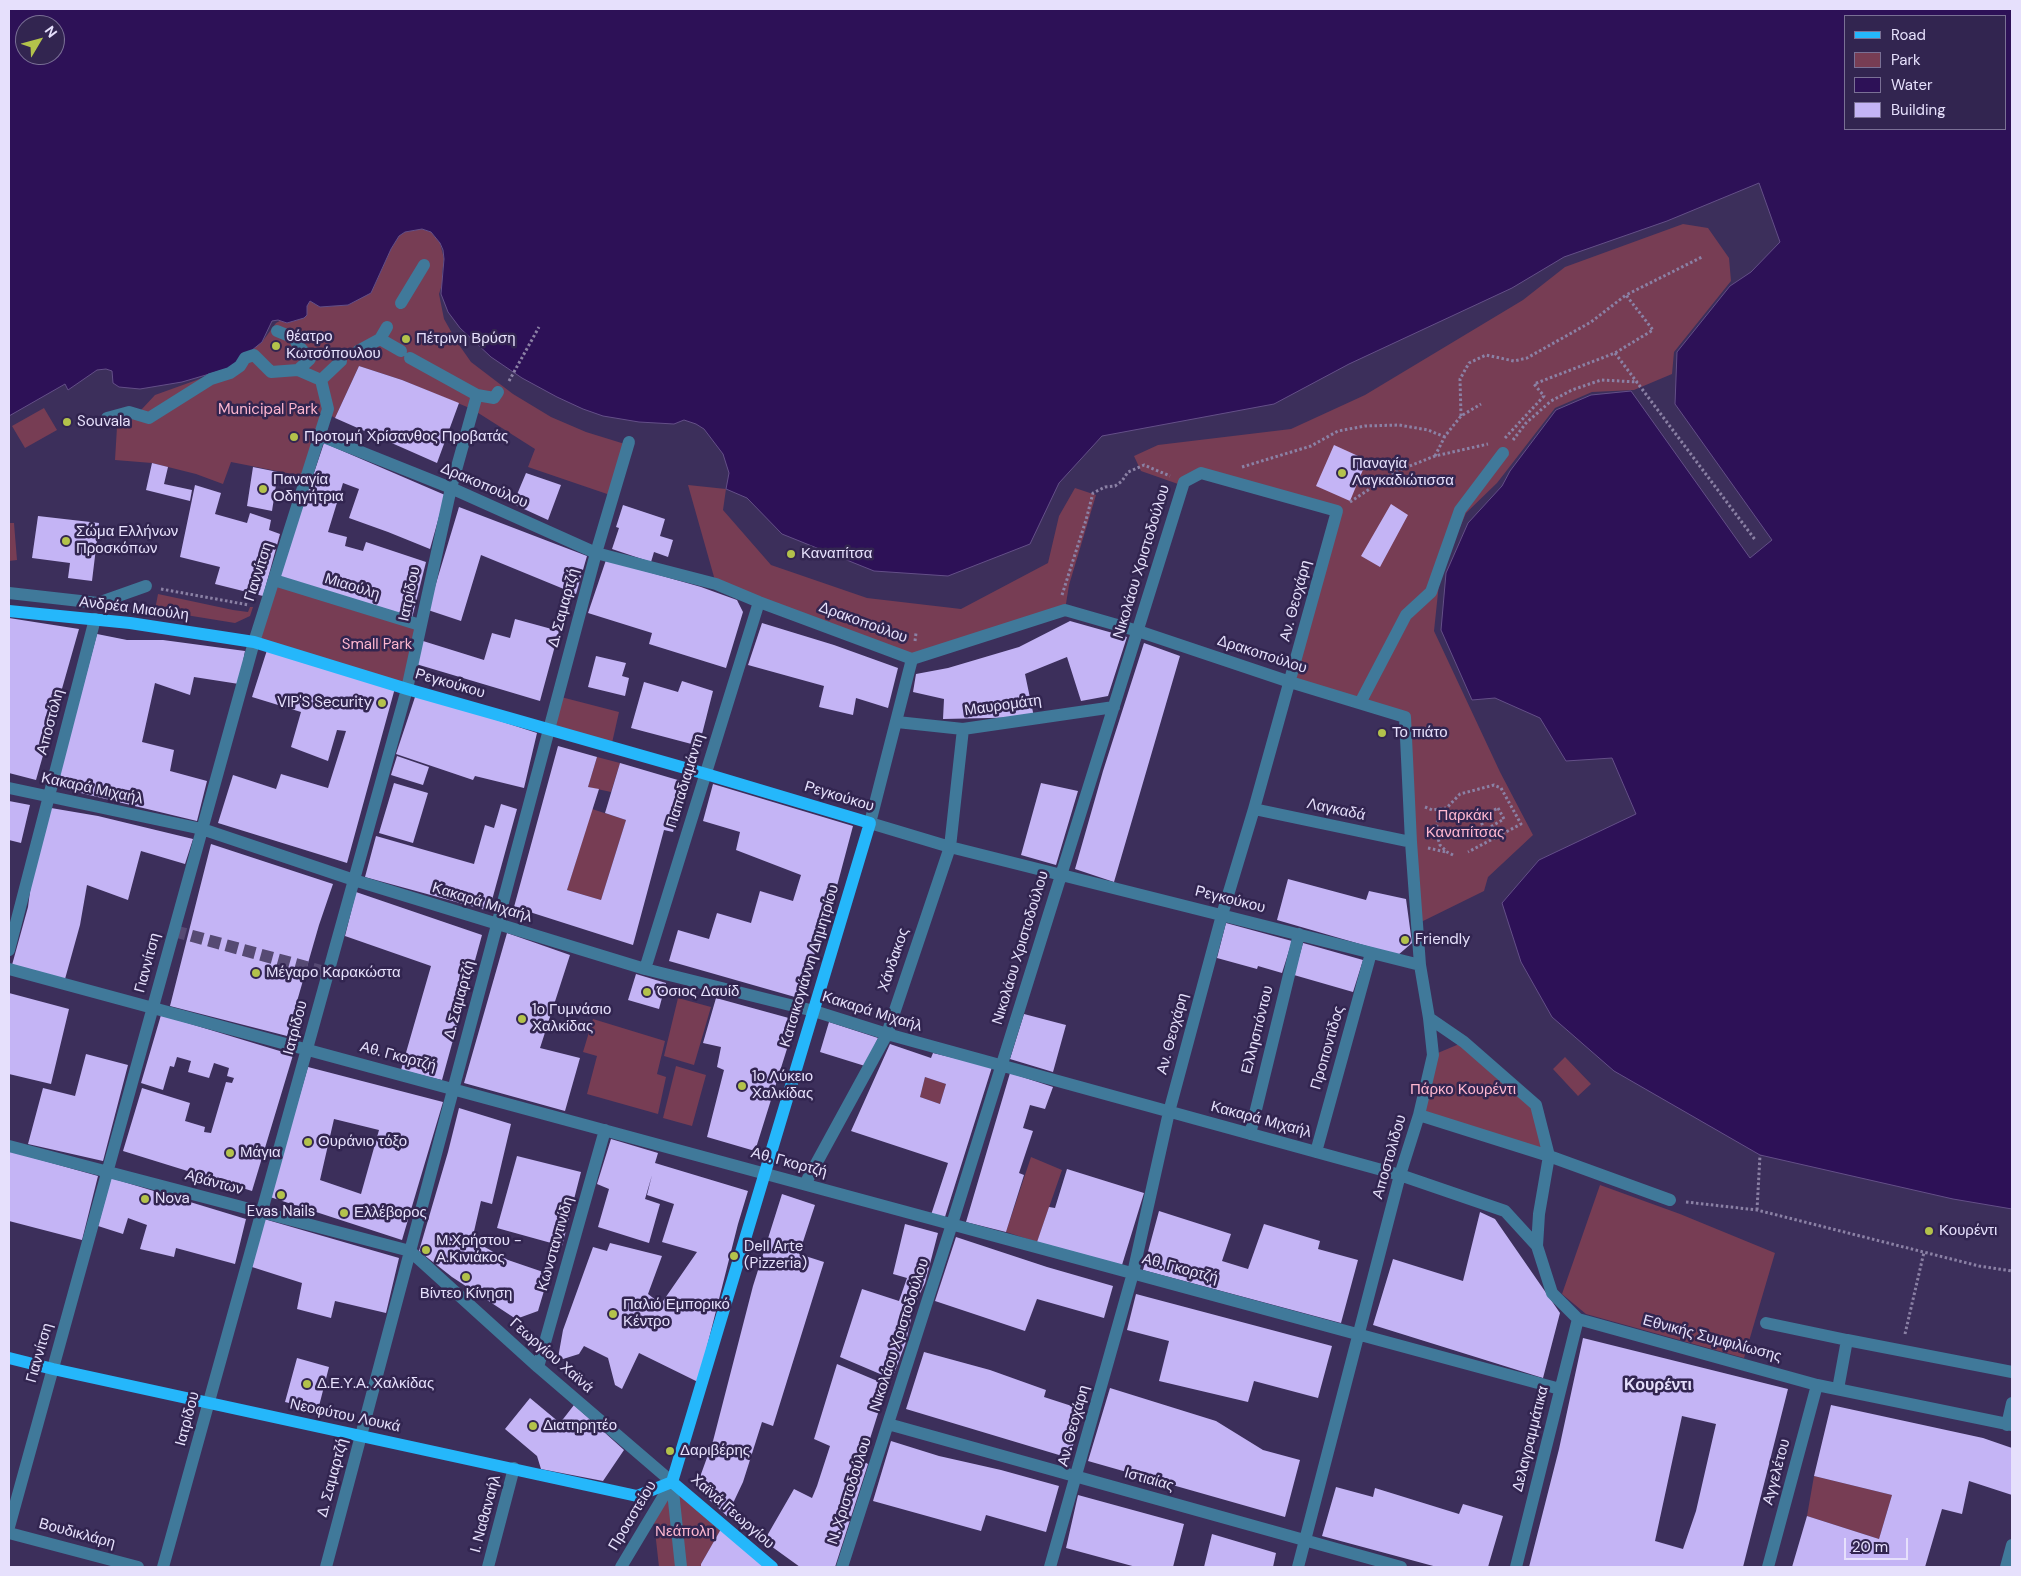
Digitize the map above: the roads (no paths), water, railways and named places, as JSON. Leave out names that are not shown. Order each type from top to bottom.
[{"type":"main road","name":"Ανδρέα Μιαούλη","points":[[9,611],[95,619],[254,642]]},
{"type":"main road","name":"Ρεγκούκου","points":[[254,642],[407,689],[870,823]]},
{"type":"main road","name":"Κατσικογιάννη Δημητρίου","points":[[672,1482],[870,823]]},
{"type":"main road","name":"Νεοφύτου Λουκά","points":[[9,1358],[637,1496],[672,1482]]},
{"type":"main road","name":"Χαϊνά Γεωργίου","points":[[672,1482],[772,1567]]},
{"type":"street","points":[[401,303],[420,283],[424,265]]},
{"type":"street","points":[[358,352],[380,339],[387,326]]},
{"type":"street","points":[[277,331],[294,338],[310,359],[298,370]]},
{"type":"street","points":[[380,339],[477,395],[494,398],[502,390]]},
{"type":"street","points":[[107,418],[129,412],[149,418],[212,379],[230,373],[240,366],[245,358],[254,355],[271,372],[298,370],[321,380],[341,361]]},
{"type":"street","name":"Γιαννίτση","points":[[9,1528],[254,642],[321,436],[328,409],[321,380]]},
{"type":"street","name":"Ιατρίδου","points":[[163,1567],[407,689],[451,488],[477,395]]},
{"type":"street","name":"Δρακοπούλου","points":[[321,436],[451,488],[596,553],[716,584],[759,602],[912,658],[1066,610],[1138,631],[1290,682],[1404,717]]},
{"type":"street","name":"Δ. Σαμαρτζή","points":[[326,1567],[596,553],[629,442]]},
{"type":"street","points":[[1360,703],[1406,616],[1432,592],[1460,510],[1502,447]]},
{"type":"street","name":"Νικολάου Χριστοδούλου","points":[[888,1424],[1184,482],[1201,473],[1337,511]]},
{"type":"street","name":"Αν. Θεοχάρη","points":[[1050,1567],[1133,1273],[1169,1112],[1222,915],[1254,809],[1337,511]]},
{"type":"street","name":"Μιαούλη","points":[[274,580],[420,625]]},
{"type":"street","points":[[9,593],[98,603],[146,586]]},
{"type":"street","name":"Παπαδιαμάντη","points":[[646,969],[759,602]]},
{"type":"street","name":"Αποστόλη","points":[[9,950],[95,619]]},
{"type":"street","name":"Κατσικογιάννη Δημητρίου","points":[[870,823],[912,658]]},
{"type":"street","name":"Μαυρομάτη","points":[[897,722],[963,729],[1114,707]]},
{"type":"street","name":"Αποστολίδου","points":[[1298,1567],[1360,1335],[1400,1175],[1419,1115],[1433,1055],[1420,965],[1404,717]]},
{"type":"street","name":"Χάνδακος","points":[[804,1184],[887,1034],[950,847],[963,729]]},
{"type":"street","name":"Κακαρά Μιχαήλ","points":[[9,788],[202,829],[354,880],[646,969],[814,1011],[887,1034],[1400,1175],[1505,1211],[1537,1246]]},
{"type":"street","name":"Λαγκαδά","points":[[1254,809],[1411,842]]},
{"type":"street","name":"Ρεγκούκου","points":[[870,823],[950,847],[1420,965]]},
{"type":"street","name":"Ελλησπόντου","points":[[1250,1134],[1299,934]]},
{"type":"street","name":"Προποντίδος","points":[[1316,1152],[1372,952]]},
{"type":"street","name":"Αθ. Γκορτζή","points":[[9,969],[1560,1389]]},
{"type":"street","points":[[1429,1018],[1464,1042],[1536,1105],[1550,1156]]},
{"type":"street","points":[[1419,1115],[1550,1156],[1670,1200]]},
{"type":"street","name":"Κωνσταντινίδη","points":[[538,1367],[605,1130]]},
{"type":"street","name":"Αβάντων","points":[[9,1146],[410,1252]]},
{"type":"street","name":"Εθνικής Συμφιλίωσης","points":[[1550,1156],[1539,1214],[1537,1246],[1552,1293],[1578,1319],[1817,1384],[2010,1425]]},
{"type":"street","name":"Γεωργίου Χαϊνά","points":[[410,1252],[538,1367],[672,1482]]},
{"type":"street","name":"Δελαγραμμάτικα","points":[[1516,1567],[1578,1319]]},
{"type":"street","points":[[1766,1323],[2012,1372]]},
{"type":"street","points":[[1838,1389],[1847,1340]]},
{"type":"street","name":"Αγγελέτου","points":[[1768,1567],[1817,1384]]},
{"type":"street","points":[[2010,1425],[2012,1403]]},
{"type":"street","name":"Ιστιαίας","points":[[888,1424],[1402,1567]]},
{"type":"street","name":"Ν. Χριστοδούλου","points":[[842,1567],[888,1424]]},
{"type":"street","name":"Ι. Ναθαναήλ","points":[[488,1567],[514,1468]]},
{"type":"street","points":[[672,1482],[681,1567]]},
{"type":"street","name":"Προαστείου","points":[[621,1567],[672,1482]]},
{"type":"street","name":"Βουδικλάρη","points":[[9,1533],[138,1567]]},
{"type":"street","points":[[2006,1567],[2012,1545]]},
{"type":"water","points":[[9,9],[2012,9],[2012,1209],[1953,1199],[1760,1155],[1614,1071],[1552,1017],[1521,962],[1502,903],[1539,860],[1636,814],[1612,758],[1566,761],[1540,718],[1495,698],[1472,700],[1441,630],[1446,573],[1468,523],[1502,486],[1510,471],[1556,410],[1591,395],[1631,391],[1750,558],[1772,540],[1675,404],[1677,352],[1730,286],[1751,272],[1780,242],[1759,183],[1667,221],[1564,257],[1512,288],[1349,364],[1274,404],[1102,436],[1059,483],[1030,544],[948,576],[874,571],[782,534],[747,498],[726,489],[729,473],[723,454],[704,429],[696,424],[684,420],[674,424],[639,422],[603,416],[557,397],[522,378],[491,357],[460,328],[448,312],[441,294],[443,250],[431,232],[422,229],[405,232],[399,236],[371,293],[348,305],[320,307],[310,301],[307,306],[307,315],[304,318],[287,323],[278,320],[272,321],[262,342],[230,368],[182,382],[140,389],[119,387],[113,383],[112,371],[106,369],[97,370],[68,390],[65,384],[9,416]]},
{"type":"tunnel","points":[[174,931],[328,973]]},
{"type":"place","name":"Πέτρινη Βρύση","points":[[406,339]]},
{"type":"place","name":"θέατρο Κωτσόπουλου","points":[[276,346]]},
{"type":"place","name":"Souvala","points":[[67,422]]},
{"type":"place","name":"Προτομή Χρίσανθος Προβατάς","points":[[294,437]]},
{"type":"place","name":"Παναγία Λαγκαδιώτισσα","points":[[1342,473]]},
{"type":"place","name":"Παναγία Οδηγήτρια","points":[[263,489]]},
{"type":"place","name":"Σώμα Ελλήνων Προσκόπων","points":[[66,541]]},
{"type":"place","name":"Καναπίτσα","points":[[791,554]]},
{"type":"place","name":"VIP'S Security","points":[[382,703]]},
{"type":"place","name":"Το πιάτο","points":[[1382,733]]},
{"type":"place","name":"Friendly","points":[[1405,940]]},
{"type":"place","name":"Μέγαρο Καρακώστα","points":[[256,973]]},
{"type":"place","name":"Όσιος Δαυίδ","points":[[647,992]]},
{"type":"place","name":"1ο Γυμνάσιο Χαλκίδας","points":[[522,1019]]},
{"type":"place","name":"1ο Λύκειο Χαλκίδας","points":[[742,1086]]},
{"type":"place","name":"Ουράνιο τόξο","points":[[308,1142]]},
{"type":"place","name":"Μάγια","points":[[230,1153]]},
{"type":"place","name":"Evas Nails","points":[[281,1195]]},
{"type":"place","name":"Nova","points":[[145,1199]]},
{"type":"place","name":"Ελλέβορος","points":[[344,1213]]},
{"type":"place","name":"Κουρέντι","points":[[1929,1231]]},
{"type":"place","name":"Μ.Χρήστου - Α.Κινιάκος","points":[[426,1250]]},
{"type":"place","name":"Dell Arte (Pizzeria)","points":[[734,1256]]},
{"type":"place","name":"Βίντεο Κίνηση","points":[[466,1277]]},
{"type":"place","name":"Παλιό Εμπορικό Κέντρο","points":[[613,1314]]},
{"type":"place","name":"Δ.Ε.Υ.Α. Χαλκίδας","points":[[307,1384]]},
{"type":"place","name":"Διατηρητέο","points":[[533,1426]]},
{"type":"place","name":"Δαριβέρης","points":[[670,1451]]},
{"type":"district","name":"Κουρέντι","points":[[1658,1386]]},
{"type":"park label","name":"Municipal Park","points":[[268,410]]},
{"type":"park label","name":"Small Park","points":[[377,645]]},
{"type":"park label","name":"Παρκάκι Καναπίτσας","points":[[1465,824]]},
{"type":"park label","name":"Πάρκο Κουρέντι","points":[[1463,1090]]},
{"type":"park label","name":"Νεάπολη","points":[[685,1532]]}]
